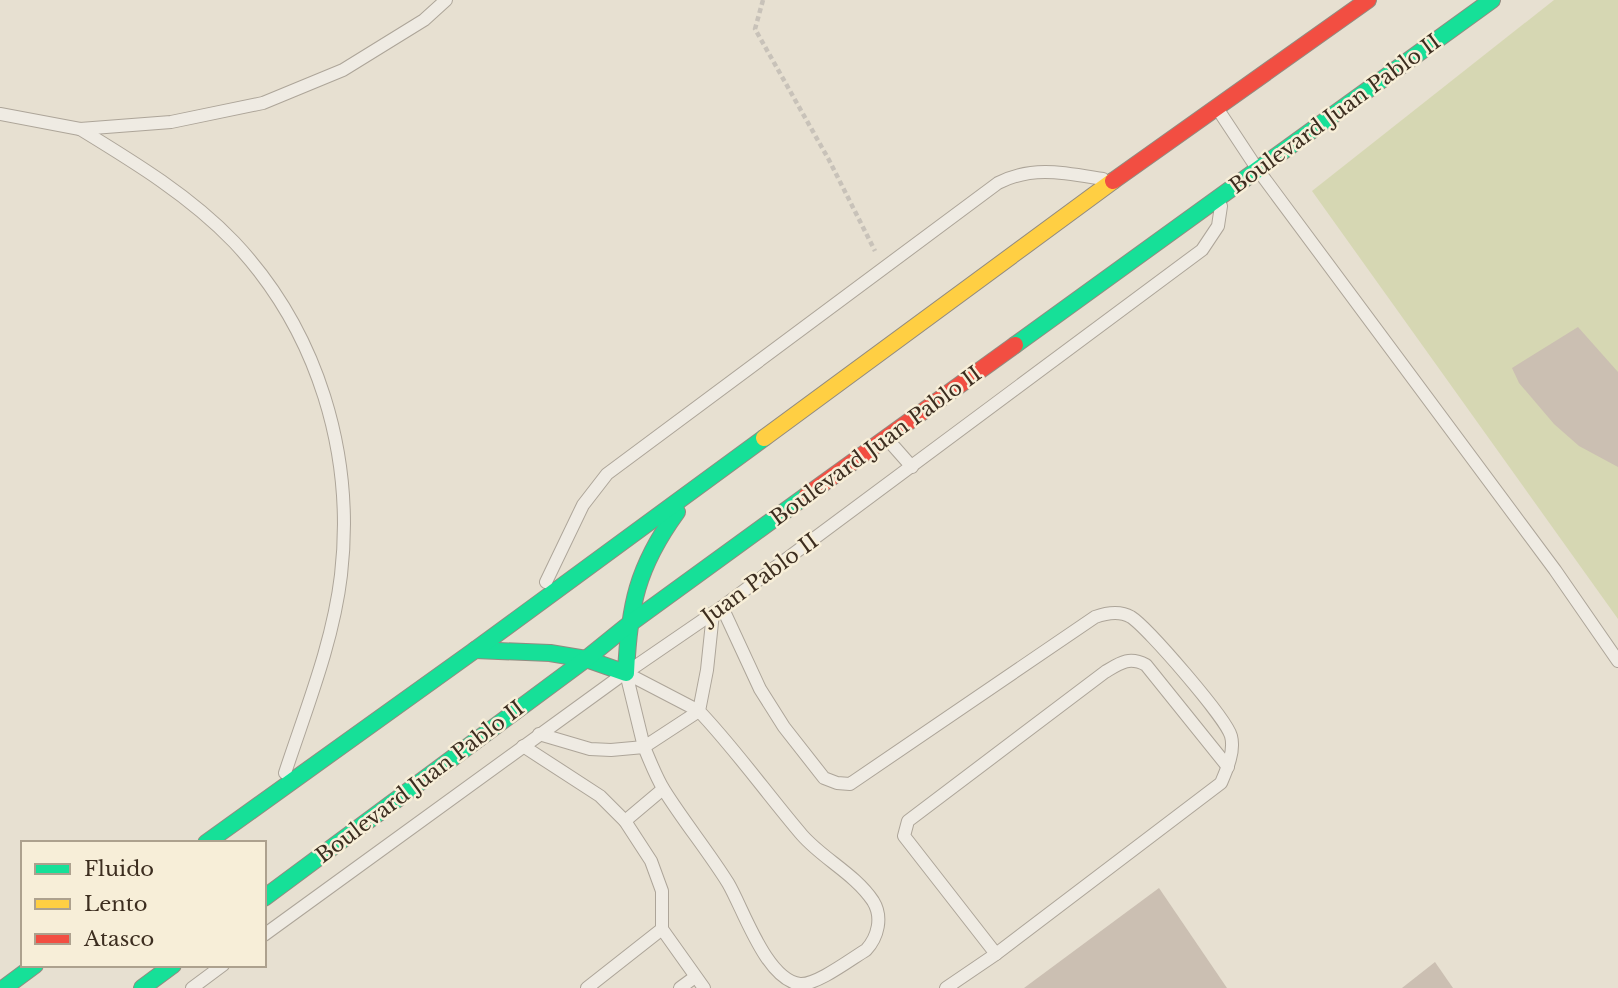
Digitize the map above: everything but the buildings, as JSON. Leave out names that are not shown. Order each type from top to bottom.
[{"type":"main road","points":[[209,841],[475,650],[1114,181],[1368,0]]},
{"type":"main road","name":"Boulevard Juan Pablo II","points":[[266,897],[628,625],[1492,0]]},
{"type":"main road","points":[[475,650],[523,650],[586,659],[626,673],[628,625],[644,564],[658,536],[699,484]]},
{"type":"main road","points":[[4,988],[32,967]]},
{"type":"main road","points":[[36,986],[49,967]]},
{"type":"main road","points":[[142,988],[170,967]]},
{"type":"lane","points":[[0,114],[80,129],[172,122],[263,103],[343,70],[424,20],[446,0]]},
{"type":"lane","points":[[1217,108],[1258,170],[1555,570],[1618,661]]},
{"type":"lane","points":[[80,129],[139,165],[185,199],[232,241],[273,288],[301,336],[325,395],[339,461],[344,513],[341,575],[329,637],[279,791]]},
{"type":"lane","points":[[536,603],[583,505],[607,474],[998,183],[1012,175],[1049,170],[1114,181]]},
{"type":"lane","name":"Juan Pablo II","points":[[266,934],[539,734],[718,610],[1202,250],[1218,226],[1223,195]]},
{"type":"lane","points":[[887,438],[912,467]]},
{"type":"lane","points":[[539,734],[590,749],[644,747],[699,710],[718,610]]},
{"type":"lane","points":[[718,610],[760,689],[784,727],[824,778],[837,783],[850,785],[1094,617],[1108,612],[1132,617],[1197,685],[1231,735],[1228,767],[1221,783],[996,954],[946,988]]},
{"type":"lane","points":[[996,954],[904,836],[908,821],[1105,672],[1130,659],[1146,665],[1228,767]]},
{"type":"lane","points":[[626,673],[699,710],[733,747],[802,834],[874,902],[878,917],[877,930],[873,942],[866,950],[811,983],[790,981],[780,973],[755,939],[729,884],[663,789],[644,747],[626,673]]},
{"type":"lane","points":[[523,746],[600,796],[625,821],[651,861],[662,891],[662,929],[704,988]]},
{"type":"lane","points":[[625,821],[663,789]]},
{"type":"lane","points":[[587,988],[662,929]]},
{"type":"lane","points":[[192,988],[220,967]]},
{"type":"lane","points":[[680,988],[695,977]]},
{"type":"path","points":[[764,0],[755,29],[829,160],[883,268]]},
{"type":"green space","points":[[1554,0],[1618,0],[1618,619],[1312,191]]},
{"type":"traffic: fast","points":[[1015,345],[1492,0]]},
{"type":"traffic: fast","points":[[209,841],[764,438]]},
{"type":"traffic: fast","points":[[266,897],[628,625],[807,495]]},
{"type":"traffic: fast","points":[[475,650],[550,653],[586,659],[626,673],[633,607],[644,569],[677,512]]},
{"type":"traffic: fast","points":[[4,988],[32,967]]},
{"type":"traffic: fast","points":[[142,988],[170,967]]},
{"type":"traffic: slow","points":[[764,438],[1113,181]]},
{"type":"traffic: jam","points":[[1113,181],[1368,0]]},
{"type":"traffic: jam","points":[[807,495],[1015,345]]}]
